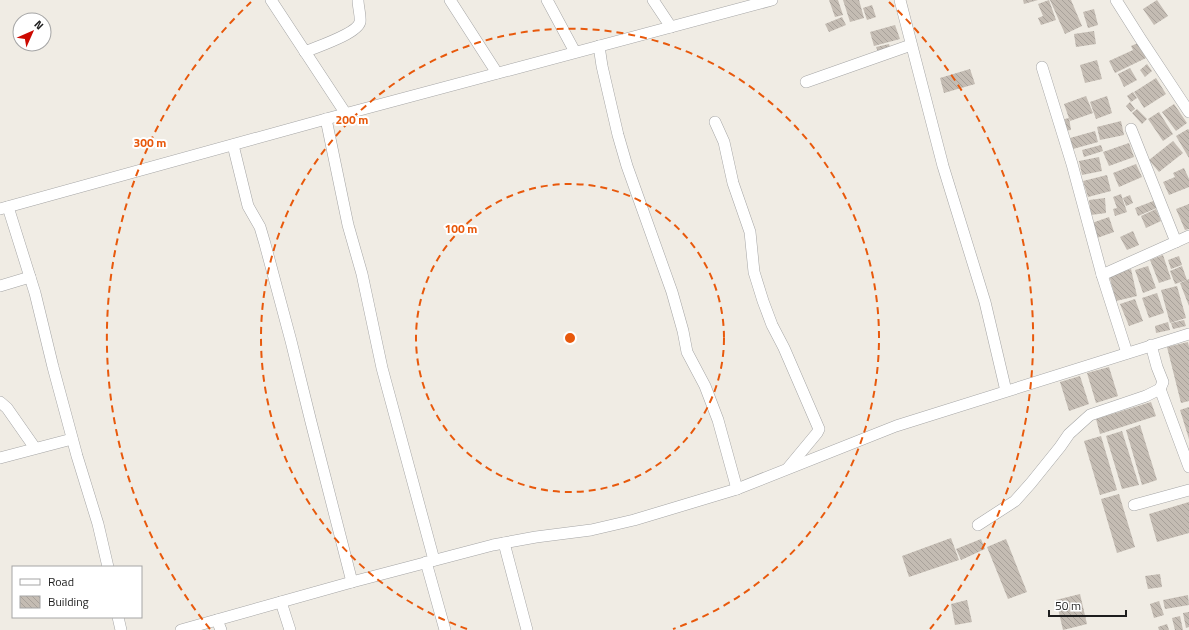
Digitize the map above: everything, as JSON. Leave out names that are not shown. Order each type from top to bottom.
[{"type":"street","points":[[271,0],[346,114]]},
{"type":"street","points":[[305,52],[349,33],[358,27],[360,19],[358,0]]},
{"type":"street","points":[[450,0],[497,73]]},
{"type":"street","points":[[547,0],[575,52]]},
{"type":"street","points":[[653,0],[671,27]]},
{"type":"street","points":[[108,566],[98,524],[52,367],[35,293],[2,208],[326,119],[772,0]]},
{"type":"street","points":[[900,0],[943,166],[985,302],[1006,391]]},
{"type":"street","points":[[1116,0],[1189,112]]},
{"type":"street","points":[[806,82],[911,45]]},
{"type":"street","points":[[599,46],[602,66],[618,135],[627,166],[672,292],[683,331],[686,352],[705,386],[718,420],[737,489]]},
{"type":"street","points":[[1042,67],[1072,164],[1102,274],[1127,353]]},
{"type":"street","points":[[326,119],[348,225],[362,274],[382,368],[430,561],[445,630]]},
{"type":"street","points":[[715,122],[724,142],[733,183],[750,229],[754,272],[763,301],[772,325],[784,348],[819,429],[786,470]]},
{"type":"street","points":[[1131,129],[1176,242]]},
{"type":"street","points":[[232,145],[248,206],[260,227],[265,244],[352,582]]},
{"type":"street","points":[[1102,274],[1189,236]]},
{"type":"street","points":[[0,286],[30,277]]},
{"type":"street","points":[[181,630],[219,625],[280,602],[430,561],[504,543],[536,537],[592,530],[737,489],[896,426],[1189,334]]},
{"type":"street","points":[[978,525],[1015,501],[1069,434],[1090,415],[1146,396],[1160,388],[1163,382],[1151,345]]},
{"type":"street","points":[[1160,388],[1189,466]]},
{"type":"street","points":[[0,402],[7,408],[35,448]]},
{"type":"street","points":[[0,458],[72,439]]},
{"type":"street","points":[[1134,505],[1189,490]]},
{"type":"street","points":[[504,543],[527,630]]},
{"type":"street","points":[[280,602],[290,630]]},
{"type":"street","points":[[118,618],[121,630]]},
{"type":"building","points":[[829,0],[838,0],[843,15],[835,17]]},
{"type":"building","points":[[843,0],[859,0],[864,18],[850,22]]},
{"type":"building","points":[[1023,0],[1038,0],[1024,4]]},
{"type":"building","points":[[1049,0],[1056,20],[1041,25],[1038,18],[1043,16],[1038,4]]},
{"type":"building","points":[[1050,0],[1071,0],[1082,26],[1065,34]]},
{"type":"building","points":[[1157,0],[1168,16],[1154,25],[1143,9]]},
{"type":"building","points":[[872,5],[876,17],[867,20],[863,8]]},
{"type":"building","points":[[1094,9],[1098,25],[1088,28],[1083,12]]},
{"type":"building","points":[[842,17],[846,25],[829,32],[825,24]]},
{"type":"building","points":[[895,25],[900,39],[874,46],[870,32]]},
{"type":"building","points":[[1094,31],[1096,44],[1076,47],[1074,34]]},
{"type":"building","points":[[1138,43],[1146,58],[1115,73],[1109,61],[1133,50],[1131,46]]},
{"type":"building","points":[[889,44],[891,50],[879,54],[876,47]]},
{"type":"building","points":[[1097,60],[1102,79],[1085,83],[1080,65]]},
{"type":"building","points":[[1147,64],[1152,71],[1145,77],[1140,70]]},
{"type":"building","points":[[1130,68],[1137,80],[1124,87],[1118,74]]},
{"type":"building","points":[[970,69],[975,84],[944,93],[940,78]]},
{"type":"building","points":[[1156,78],[1166,94],[1144,108],[1134,92]]},
{"type":"building","points":[[1133,92],[1137,98],[1131,102],[1127,96]]},
{"type":"building","points":[[1086,96],[1093,113],[1070,121],[1064,104]]},
{"type":"building","points":[[1107,96],[1112,113],[1096,119],[1090,102]]},
{"type":"building","points":[[1130,102],[1135,109],[1131,112],[1126,106]]},
{"type":"building","points":[[1174,104],[1187,123],[1176,131],[1162,112]]},
{"type":"building","points":[[1137,109],[1147,119],[1142,124],[1132,113]]},
{"type":"building","points":[[1159,112],[1173,134],[1163,141],[1148,119]]},
{"type":"building","points":[[1069,118],[1071,130],[1064,131],[1061,120]]},
{"type":"building","points":[[1121,121],[1124,135],[1100,140],[1097,127]]},
{"type":"building","points":[[1188,129],[1189,130],[1189,158],[1176,136]]},
{"type":"building","points":[[1095,131],[1098,142],[1073,149],[1070,138]]},
{"type":"building","points":[[1173,141],[1183,153],[1159,172],[1149,160]]},
{"type":"building","points":[[1129,143],[1134,157],[1109,166],[1103,152]]},
{"type":"building","points":[[1101,145],[1103,151],[1084,157],[1082,150]]},
{"type":"building","points":[[1099,157],[1102,171],[1082,175],[1079,161]]},
{"type":"building","points":[[1136,164],[1142,177],[1119,187],[1113,173]]},
{"type":"building","points":[[1184,168],[1189,179],[1189,187],[1169,195],[1163,182],[1175,177],[1173,173]]},
{"type":"building","points":[[1107,175],[1111,191],[1088,197],[1083,181]]},
{"type":"building","points":[[1121,194],[1127,212],[1115,216],[1113,209],[1117,208],[1113,197]]},
{"type":"building","points":[[1130,195],[1133,203],[1126,206],[1123,198]]},
{"type":"building","points":[[1105,198],[1106,213],[1091,215],[1089,200]]},
{"type":"building","points":[[1156,200],[1159,207],[1138,216],[1135,208]]},
{"type":"building","points":[[1189,204],[1189,229],[1185,230],[1176,209]]},
{"type":"building","points":[[1156,209],[1161,221],[1146,228],[1141,216]]},
{"type":"building","points":[[1109,217],[1114,232],[1097,238],[1092,223]]},
{"type":"building","points":[[1133,231],[1139,245],[1127,250],[1120,237]]},
{"type":"building","points":[[1163,255],[1171,279],[1159,283],[1150,260]]},
{"type":"building","points":[[1179,256],[1182,265],[1171,269],[1168,260]]},
{"type":"building","points":[[1148,266],[1156,288],[1143,293],[1135,270]]},
{"type":"building","points":[[1182,266],[1187,280],[1175,284],[1170,271]]},
{"type":"building","points":[[1131,269],[1137,296],[1116,301],[1109,275]]},
{"type":"building","points":[[1189,279],[1189,306],[1180,283]]},
{"type":"building","points":[[1177,286],[1186,318],[1170,323],[1161,290]]},
{"type":"building","points":[[1157,293],[1164,313],[1149,318],[1142,298]]},
{"type":"building","points":[[1135,299],[1143,321],[1129,326],[1120,304]]},
{"type":"building","points":[[1184,320],[1186,326],[1173,329],[1171,323]]},
{"type":"building","points":[[1168,322],[1170,330],[1156,333],[1155,326]]},
{"type":"building","points":[[1188,342],[1189,401],[1181,403],[1167,347]]},
{"type":"building","points":[[1109,367],[1118,396],[1096,403],[1087,373]]},
{"type":"building","points":[[1080,376],[1089,404],[1069,411],[1060,382]]},
{"type":"building","points":[[1151,402],[1156,416],[1100,434],[1096,419]]},
{"type":"building","points":[[1189,407],[1189,439],[1180,410]]},
{"type":"building","points":[[1140,425],[1157,480],[1142,485],[1126,430]]},
{"type":"building","points":[[1122,431],[1139,485],[1122,489],[1106,436]]},
{"type":"building","points":[[1101,436],[1117,490],[1100,495],[1084,441]]},
{"type":"building","points":[[1119,494],[1135,547],[1117,553],[1101,499]]},
{"type":"building","points":[[1189,502],[1189,533],[1157,542],[1149,514]]},
{"type":"building","points":[[951,538],[959,560],[909,577],[902,556]]},
{"type":"building","points":[[981,539],[985,549],[961,560],[956,549]]},
{"type":"building","points":[[1006,539],[1027,592],[1008,599],[987,547]]},
{"type":"building","points":[[1160,574],[1162,587],[1148,589],[1145,576]]},
{"type":"building","points":[[1080,594],[1087,624],[1063,630],[1056,600]]},
{"type":"building","points":[[1188,595],[1189,605],[1165,609],[1163,600]]},
{"type":"building","points":[[967,600],[972,622],[955,625],[951,604]]},
{"type":"building","points":[[1159,601],[1164,615],[1154,618],[1150,604]]},
{"type":"building","points":[[1189,612],[1189,627],[1186,628],[1183,613]]},
{"type":"building","points":[[1180,616],[1183,630],[1175,630],[1172,618]]},
{"type":"building","points":[[1167,624],[1169,630],[1159,630],[1158,627]]}]
